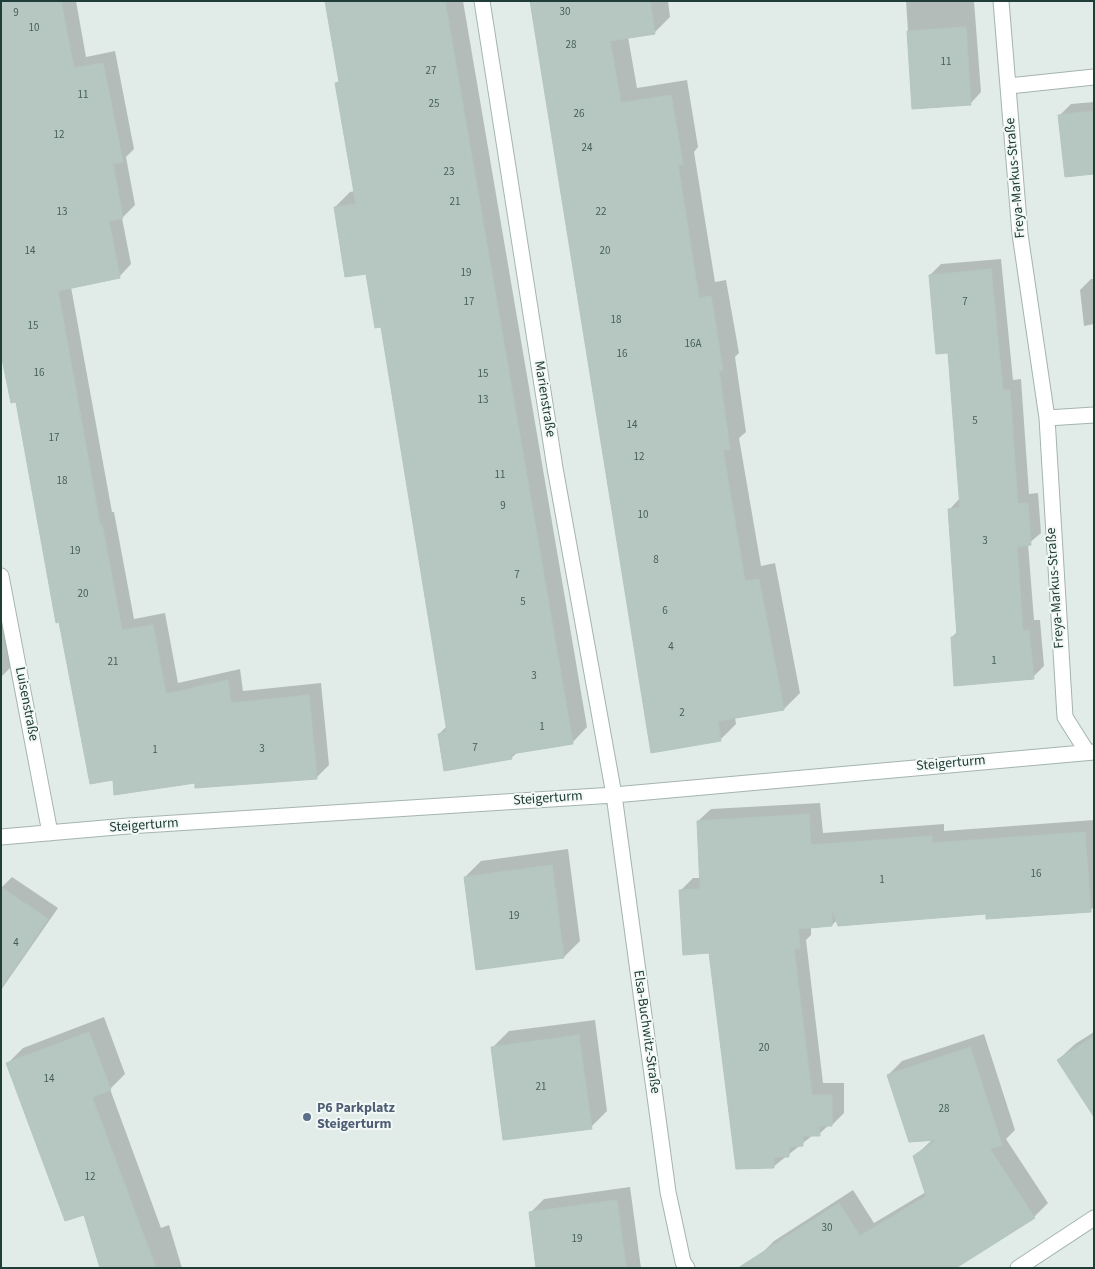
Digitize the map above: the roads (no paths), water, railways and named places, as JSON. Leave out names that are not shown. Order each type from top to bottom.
[{"type":"street","name":"Marienstraße","points":[[482,1],[554,468],[614,795]]},
{"type":"street","name":"Freya-Markus-Straße","points":[[1001,1],[1020,234],[1047,418],[1065,717],[1090,752]]},
{"type":"street","points":[[1009,86],[1094,78]]},
{"type":"street","points":[[1047,418],[1094,415]]},
{"type":"street","name":"Luisenstraße","points":[[1,576],[50,833]]},
{"type":"street","name":"Steigerturm","points":[[1,837],[614,795],[1090,752]]},
{"type":"street","name":"Elsa-Buchwitz-Straße","points":[[614,795],[668,1192],[683,1262],[687,1268]]},
{"type":"street","points":[[1018,1268],[1094,1218]]},
{"type":"place","name":"P6 Parkplatz Steigerturm","points":[[307,1117]]}]
